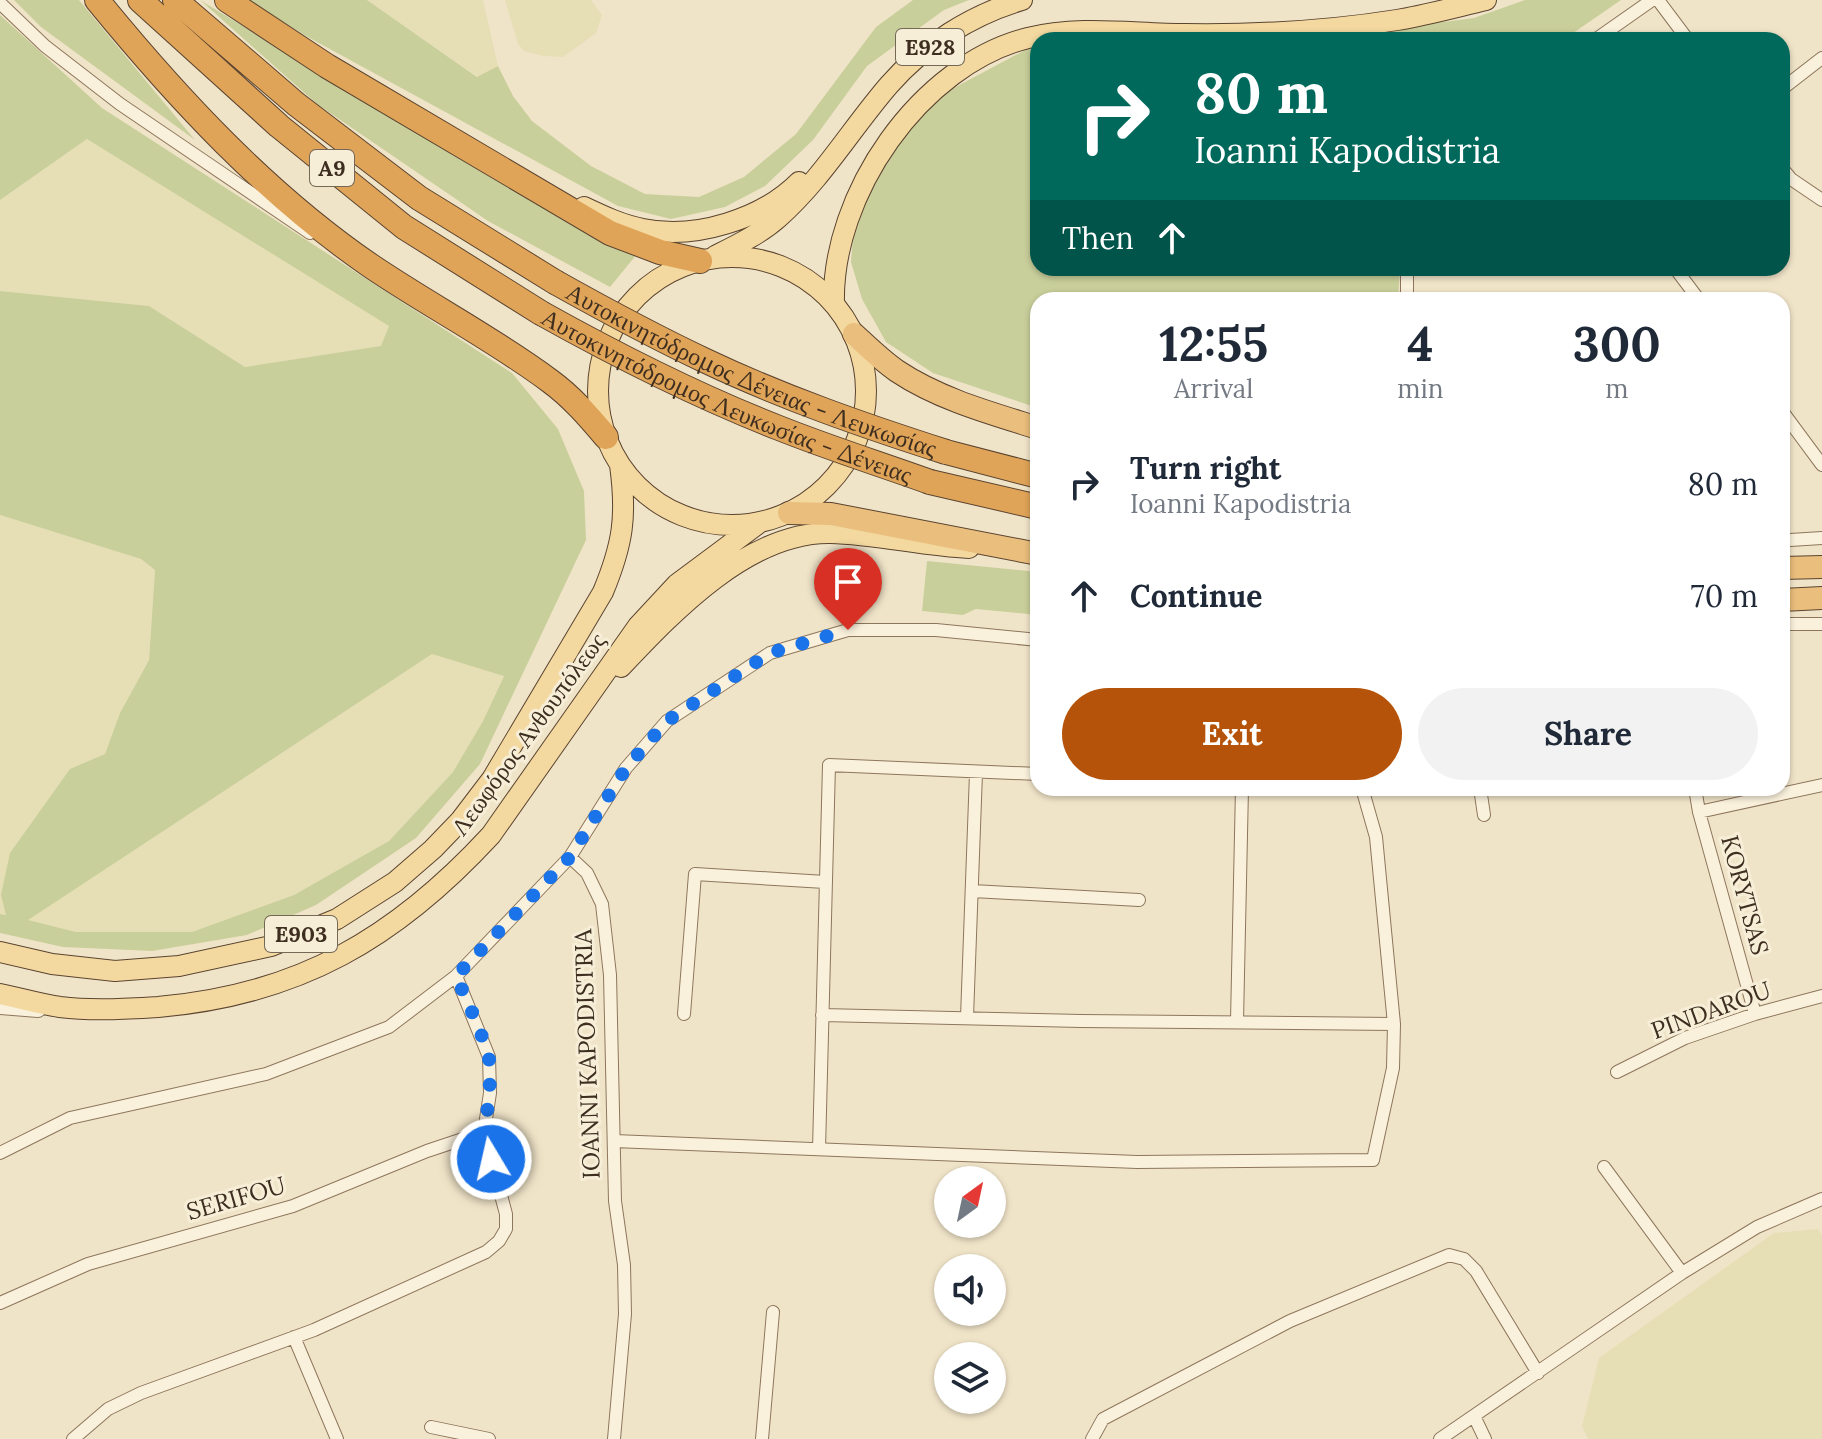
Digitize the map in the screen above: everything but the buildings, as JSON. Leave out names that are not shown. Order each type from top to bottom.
[{"type":"highway","points":[[97,0],[183,99],[256,174],[369,265],[551,382],[581,408],[606,437]]},
{"type":"highway","name":"Αυτοκινητόδρομος Λευκωσίας - Δένειας","points":[[140,0],[279,126],[404,227],[541,313],[625,360],[780,429],[930,482],[1030,505]]},
{"type":"highway","name":"Αυτοκινητόδρομος Δένειας - Λευκωσίας","points":[[175,0],[296,104],[419,198],[555,282],[632,325],[708,362],[866,426],[946,452],[1030,474]]},
{"type":"highway","points":[[227,0],[327,66],[610,233],[660,252],[707,258]]},
{"type":"highway","points":[[854,334],[883,360],[915,381],[953,400],[1030,425]]},
{"type":"highway","points":[[789,513],[831,514],[1030,553]]},
{"type":"highway","points":[[1790,568],[1822,567]]},
{"type":"highway","points":[[1790,600],[1822,598]]},
{"type":"main road","name":"E928","points":[[707,258],[749,239],[777,220],[828,166],[889,84],[915,58],[958,27],[990,9],[1022,0]]},
{"type":"main road","name":"E928","points":[[1260,32],[1398,20],[1486,0]]},
{"type":"main road","name":"E928","points":[[1069,32],[1134,32]]},
{"type":"main road","name":"E928","points":[[834,304],[837,256],[848,215],[872,167],[901,125],[942,82],[981,56],[1030,38]]},
{"type":"main road","points":[[508,174],[617,222],[670,232],[695,229],[719,225],[758,211],[793,188],[859,123]]},
{"type":"main road","points":[[707,258],[773,263],[806,279],[834,304],[854,334],[864,362],[867,392],[863,422],[853,451],[838,473],[815,497],[789,513],[759,523],[728,525],[696,520],[667,508],[641,489],[620,465],[606,437],[599,410],[599,370],[611,332],[628,305],[649,285],[673,270],[707,258]]},
{"type":"main road","name":"Λεωφόρος Ανθουπόλεως","points":[[0,952],[52,964],[115,971],[179,966],[271,946],[337,919],[395,882],[460,821],[492,779],[603,592],[623,532],[625,510],[620,465]]},
{"type":"main road","name":"Λεωφόρος Ανθουπόλεως","points":[[0,994],[60,1007],[115,1010],[185,1004],[238,995],[282,982],[361,946],[426,900],[464,864],[491,835],[638,626],[677,584],[759,523]]},
{"type":"main road","points":[[552,745],[603,685],[660,626],[719,576],[766,548],[807,534],[828,533],[934,546],[1007,550]]},
{"type":"street","points":[[1607,32],[1655,0],[1681,32]]},
{"type":"street","points":[[0,3],[45,46],[120,104],[304,230],[369,265]]},
{"type":"street","points":[[1790,83],[1822,58]]},
{"type":"street","points":[[1790,178],[1822,200]]},
{"type":"street","points":[[1790,422],[1822,465]]},
{"type":"street","points":[[1790,540],[1822,538]]},
{"type":"street","points":[[1790,624],[1822,624]]},
{"type":"street","points":[[0,1153],[70,1118],[266,1074],[389,1027],[456,976],[570,857],[626,768],[667,721],[770,653],[848,630],[936,630],[1030,639]]},
{"type":"street","points":[[819,1149],[829,765],[1030,774]]},
{"type":"street","points":[[967,1017],[976,773]]},
{"type":"street","points":[[1790,792],[1822,785]]},
{"type":"street","points":[[1237,1021],[1242,796]]},
{"type":"street","points":[[614,1141],[1137,1162],[1373,1160],[1393,1068],[1394,1024],[1376,837],[1364,796]]},
{"type":"street","points":[[1481,796],[1484,815]]},
{"type":"street","name":"KORYTSAS","points":[[1696,796],[1755,1014]]},
{"type":"street","points":[[1699,812],[1772,796]]},
{"type":"street","name":"IOANNI KAPODISTRIA","points":[[570,857],[587,873],[602,904],[607,932],[615,1201],[624,1265],[625,1314],[614,1439]]},
{"type":"street","points":[[684,1014],[695,874],[825,882]]},
{"type":"street","points":[[973,891],[1139,900]]},
{"type":"street","points":[[73,1439],[108,1409],[141,1393],[294,1337],[472,1259],[499,1241],[506,1229],[506,1214],[484,1132],[490,1093],[489,1057],[456,976]]},
{"type":"street","name":"PINDAROU","points":[[1617,1072],[1685,1038],[1755,1014],[1822,996]]},
{"type":"street","points":[[0,1006],[33,1010],[60,1007]]},
{"type":"street","points":[[822,1015],[1394,1024]]},
{"type":"street","name":"SERIFOU","points":[[0,1303],[88,1264],[293,1206],[427,1151],[484,1132]]},
{"type":"street","points":[[1604,1167],[1682,1273]]},
{"type":"street","points":[[1440,1439],[1475,1418],[1682,1273],[1757,1227],[1822,1199]]},
{"type":"street","points":[[1092,1439],[1103,1419],[1290,1321],[1449,1255],[1464,1259],[1476,1271],[1538,1373]]},
{"type":"street","points":[[762,1439],[773,1312]]},
{"type":"street","points":[[294,1337],[337,1439]]},
{"type":"street","points":[[1475,1418],[1485,1439]]},
{"type":"street","points":[[431,1427],[489,1439]]},
{"type":"shaded area","points":[[367,0],[483,0],[498,66],[478,77]]},
{"type":"shaded area","points":[[505,0],[591,0],[602,15],[596,33],[563,57],[543,56],[524,51],[518,44]]},
{"type":"shaded area","points":[[87,139],[389,325],[382,346],[245,367],[149,306],[0,291],[0,200]]},
{"type":"shaded area","points":[[0,515],[141,559],[155,570],[149,660],[120,713],[105,754],[70,770],[6,915],[0,914]]},
{"type":"shaded area","points":[[432,654],[504,675],[483,721],[453,772],[389,841],[294,895],[192,932],[76,932],[27,920]]},
{"type":"shaded area","points":[[1818,1229],[1822,1235],[1822,1439],[1588,1439],[1582,1426],[1599,1358],[1774,1233]]},
{"type":"green space","points":[[14,0],[79,0],[195,140],[41,27]]},
{"type":"green space","points":[[200,0],[422,135],[637,254],[610,287],[488,221],[317,104]]},
{"type":"green space","points":[[247,0],[367,0],[477,77],[498,66],[513,96],[532,121],[591,166],[645,194],[699,197],[744,177],[796,134],[876,27],[913,0],[969,0],[944,10],[867,66],[813,140],[765,186],[725,207],[671,219],[618,206],[306,36]]},
{"type":"green space","points":[[1525,0],[1621,0],[1575,32],[1366,32],[1474,18]]},
{"type":"green space","points":[[0,15],[102,108],[512,373],[558,429],[584,491],[586,540],[480,764],[416,838],[316,905],[247,935],[152,951],[63,947],[0,933],[0,914],[6,915],[1,895],[10,853],[70,769],[105,754],[120,713],[149,660],[155,570],[141,559],[0,515],[0,291],[149,306],[245,367],[381,346],[389,326],[87,139],[0,200]],"holes":[[[432,654],[504,676],[483,721],[453,772],[389,841],[294,895],[192,932],[76,932],[28,920]]]},
{"type":"green space","points":[[1030,48],[1030,276],[1400,276],[1398,292],[1030,292],[1030,405],[933,373],[886,342],[862,299],[851,262],[854,223],[891,155],[935,98]]},
{"type":"green space","points":[[927,561],[1030,571],[1030,614],[976,609],[963,615],[922,611]]},
{"type":"route","points":[[491,1159],[484,1132],[490,1093],[489,1057],[456,976],[570,857],[626,768],[667,721],[770,653],[848,630]]}]
